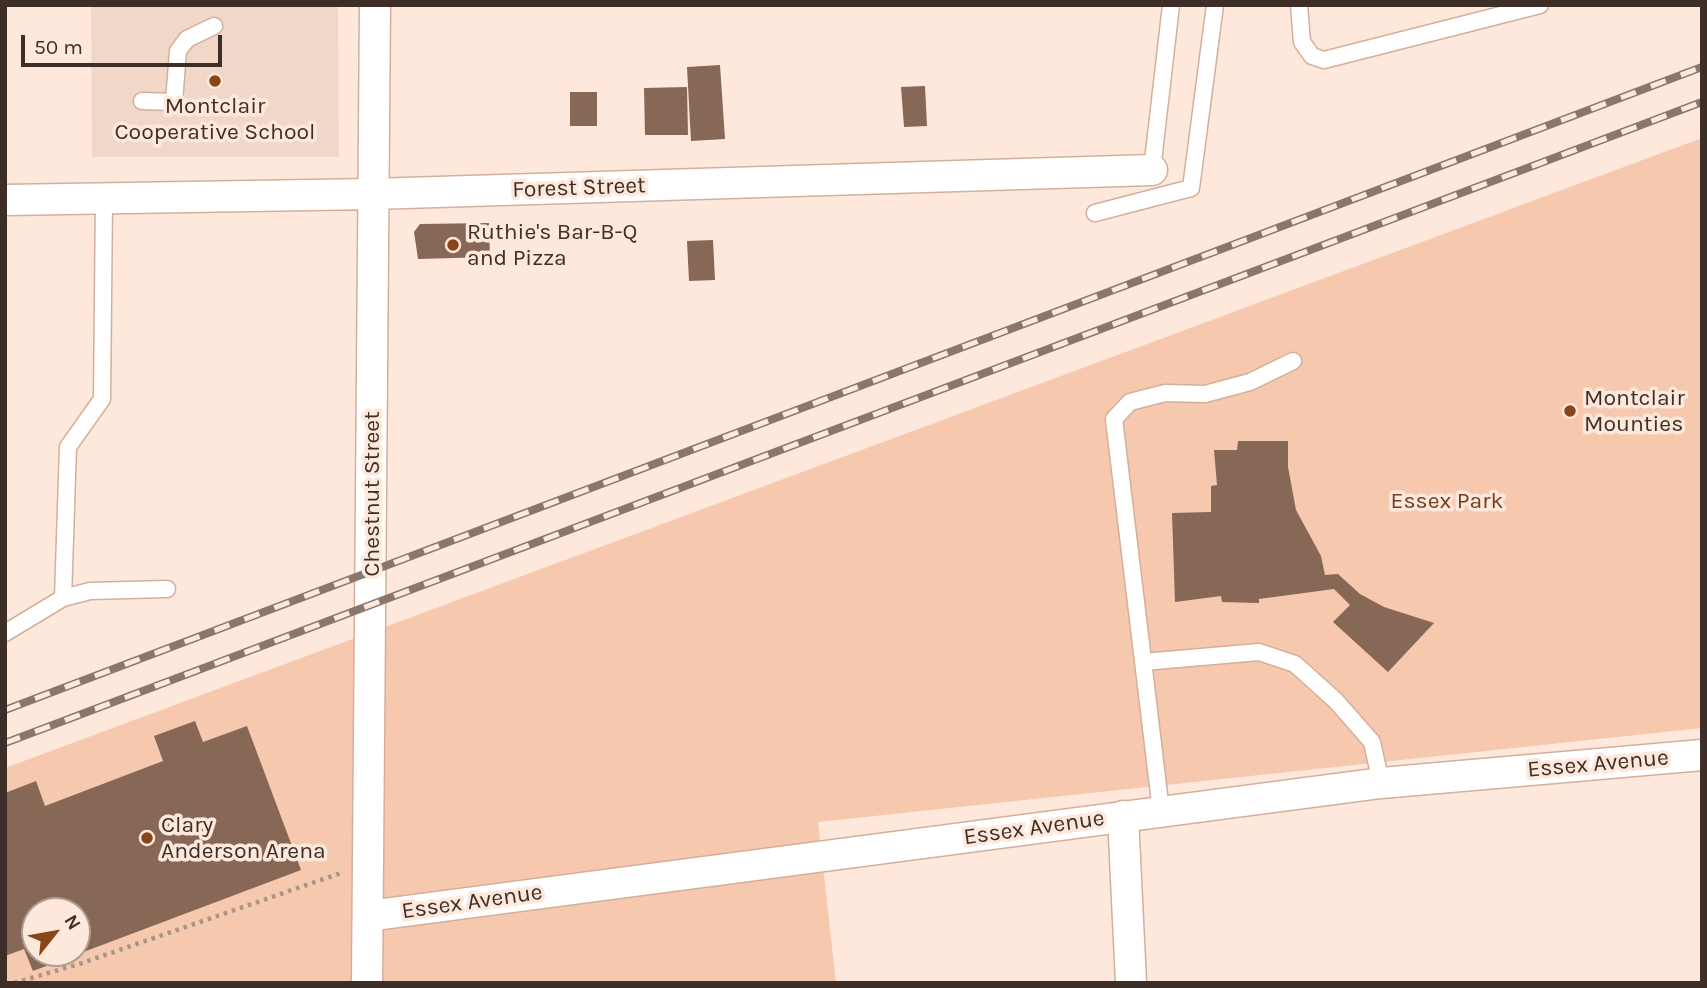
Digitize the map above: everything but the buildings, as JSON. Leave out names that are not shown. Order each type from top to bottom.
[{"type":"street","name":"Chestnut Street","points":[[367,983],[373,517],[372,194],[375,5]]},
{"type":"street","name":"Forest Street","points":[[5,200],[372,194],[1153,170]]},
{"type":"street","name":"Essex Avenue","points":[[369,916],[1381,783],[1702,755]]},
{"type":"street","points":[[1123,816],[1131,983]]},
{"type":"lane","points":[[1153,170],[1171,5]]},
{"type":"lane","points":[[1096,213],[1191,188],[1215,5]]},
{"type":"lane","points":[[1298,5],[1302,42],[1312,56],[1324,60],[1540,5]]},
{"type":"lane","points":[[142,101],[174,102],[178,51],[187,39],[215,26]]},
{"type":"lane","points":[[63,598],[68,447],[102,399],[104,198]]},
{"type":"lane","points":[[1161,811],[1114,419],[1130,402],[1165,393],[1205,394],[1250,382],[1293,361]]},
{"type":"lane","points":[[5,633],[63,598],[90,590],[167,589]]},
{"type":"lane","points":[[1143,662],[1259,652],[1295,664],[1336,701],[1371,742],[1381,783]]},
{"type":"path","points":[[14,983],[79,964],[369,864]]},
{"type":"shaded area","name":"Montclair Cooperative School","points":[[91,5],[338,5],[339,157],[92,157]]},
{"type":"green space","name":"Essex Park","points":[[1702,138],[1702,728],[818,822],[836,983],[5,983],[5,768]]},
{"type":"railway","points":[[5,710],[1702,67]]},
{"type":"railway","points":[[5,743],[1702,102]]},
{"type":"place","name":"Montclair Cooperative School","points":[[215,81]]},
{"type":"place","name":"Ruthie's Bar-B-Q and Pizza","points":[[453,245]]},
{"type":"place","name":"Montclair Mounties","points":[[1570,411]]},
{"type":"place","name":"Clary Anderson Arena","points":[[147,838]]}]
